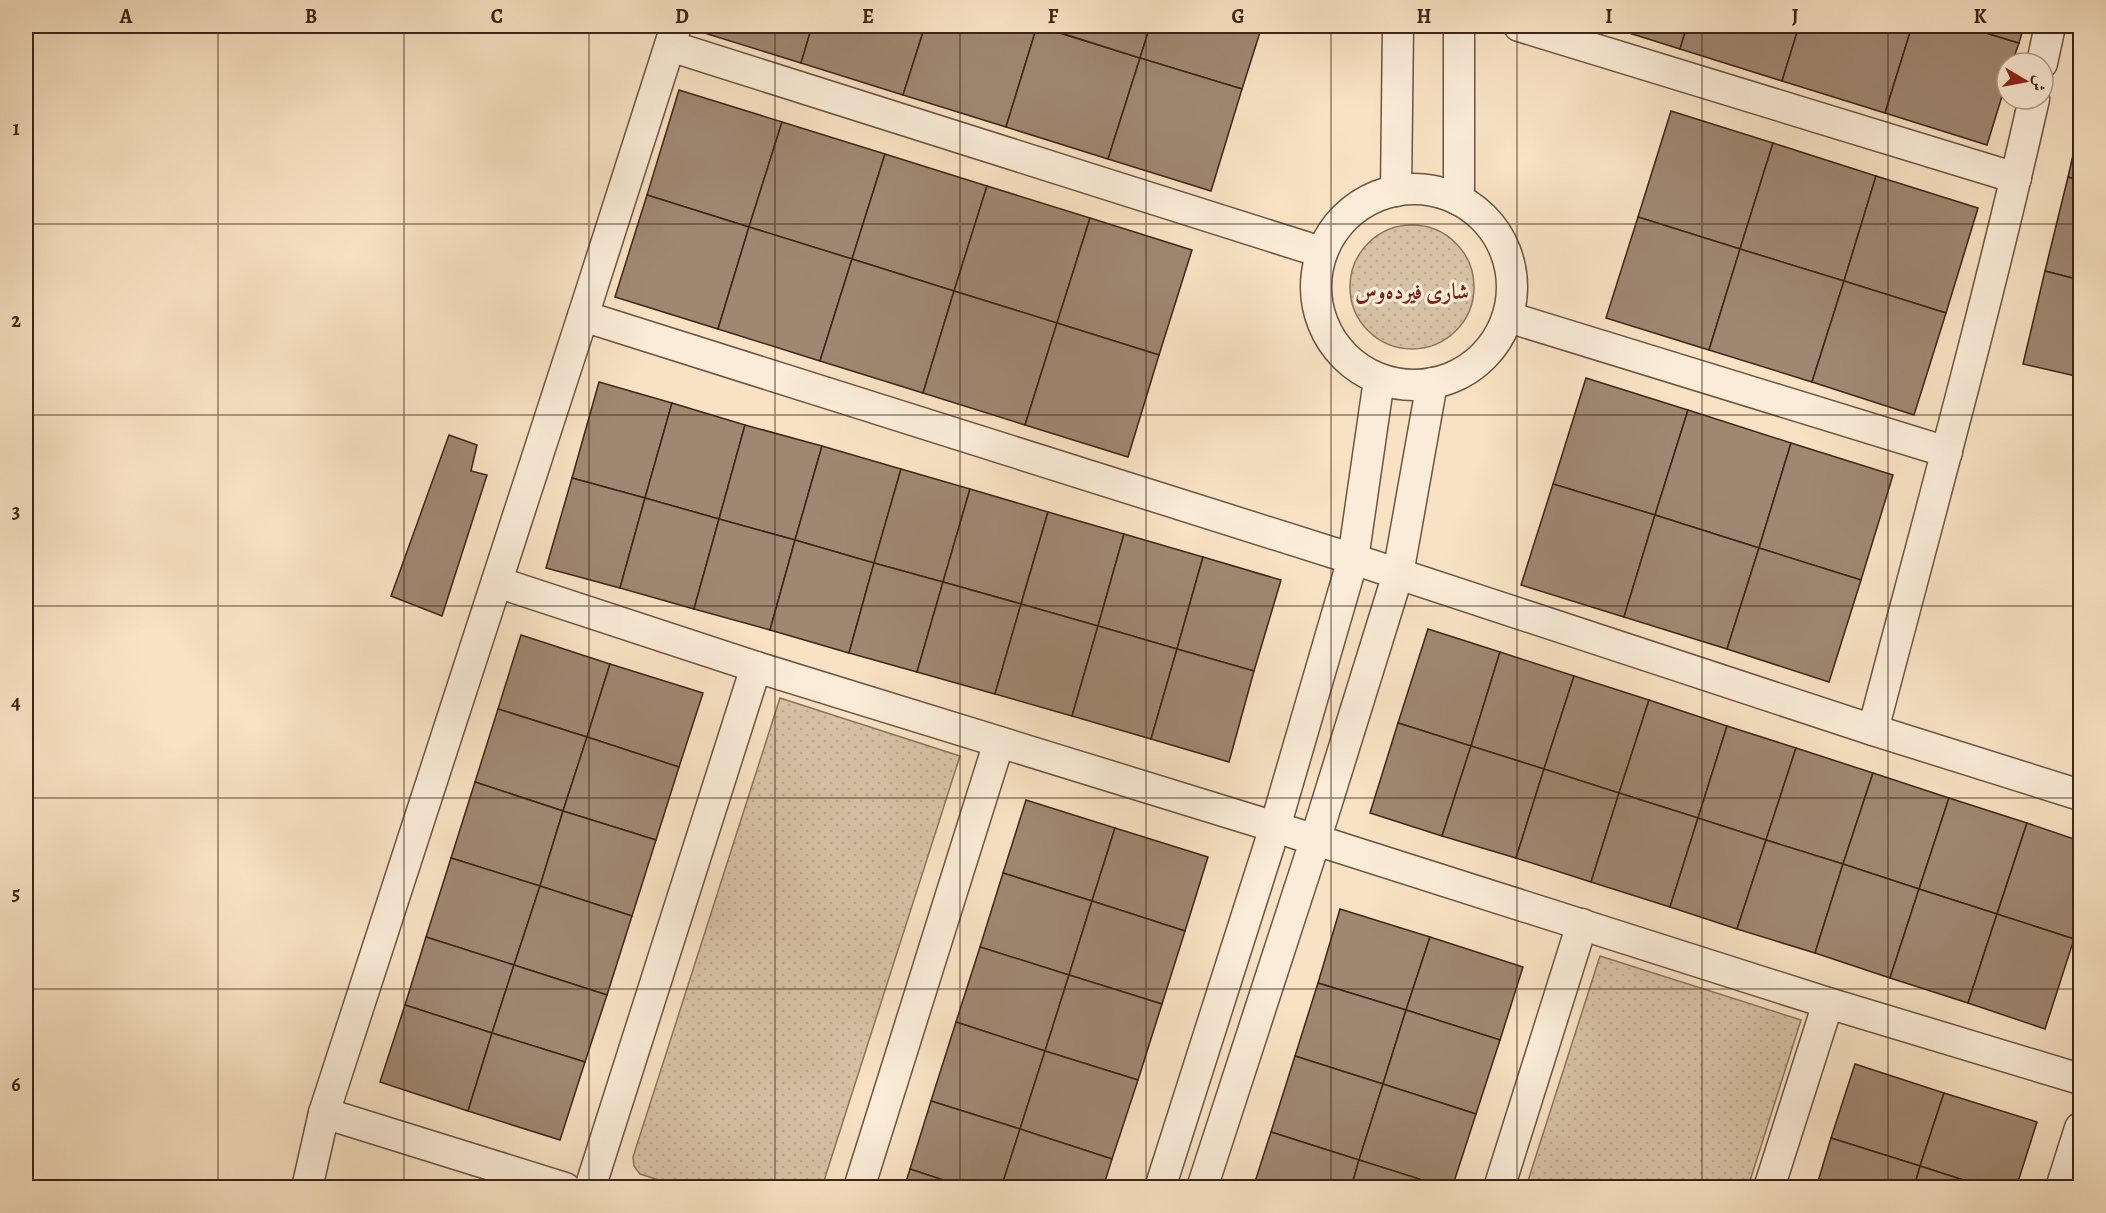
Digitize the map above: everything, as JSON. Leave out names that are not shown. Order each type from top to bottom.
[{"type":"street","points":[[1396,191],[1398,26]]},
{"type":"street","points":[[1459,26],[1459,200]]},
{"type":"street","points":[[1519,26],[2016,178]]},
{"type":"street","points":[[2045,51],[2050,26]]},
{"type":"street","points":[[307,1188],[324,1113],[673,36],[1321,252]]},
{"type":"street","points":[[1873,730],[1947,452],[2031,111]]},
{"type":"street","points":[[1411,188],[1442,192],[1459,200],[1470,205],[1493,227],[1508,255],[1513,286],[1508,317],[1492,347],[1468,369],[1432,383],[1404,385],[1379,380],[1345,357],[1326,330],[1316,298],[1321,252],[1332,233],[1352,210],[1380,194],[1411,188]]},
{"type":"street","points":[[583,316],[1353,559],[1873,730],[2080,795]]},
{"type":"street","points":[[1508,317],[1947,452]]},
{"type":"street","points":[[1160,1188],[1275,826],[1353,559],[1379,380]]},
{"type":"street","points":[[1202,1188],[1315,840],[1398,574],[1432,383]]},
{"type":"street","points":[[497,582],[756,667],[1275,826],[1828,1002],[2080,1079]]},
{"type":"street","points":[[590,1188],[756,667]]},
{"type":"street","points":[[859,1188],[999,742]]},
{"type":"street","points":[[1499,1188],[1582,924]]},
{"type":"street","points":[[1769,1188],[1828,1002]]},
{"type":"street","points":[[324,1113],[565,1188]]},
{"type":"street","points":[[2061,1188],[2080,1128]]},
{"type":"shaded area","points":[[1412,225],[1436,230],[1456,243],[1469,263],[1474,287],[1469,311],[1456,331],[1436,344],[1412,349],[1388,344],[1368,331],[1355,311],[1350,287],[1355,263],[1368,243],[1388,230]]},
{"type":"shaded area","points":[[780,698],[960,756],[822,1187],[681,1187],[640,1174],[634,1166],[633,1157]]},
{"type":"shaded area","points":[[1600,956],[1801,1020],[1748,1187],[1526,1187]]},
{"type":"building","points":[[700,26],[812,26],[801,63],[698,31]]},
{"type":"building","points":[[812,26],[925,26],[903,95],[801,63]]},
{"type":"building","points":[[925,26],[1037,26],[1006,127],[903,95]]},
{"type":"building","points":[[1037,26],[1140,58],[1108,159],[1006,127]]},
{"type":"building","points":[[1039,26],[1150,26],[1140,58]]},
{"type":"building","points":[[1150,26],[1262,26],[1242,89],[1140,58]]},
{"type":"building","points":[[1607,26],[1687,26],[1680,49]]},
{"type":"building","points":[[1687,26],[1799,26],[1782,81],[1680,49]]},
{"type":"building","points":[[1799,26],[1912,26],[1885,113],[1782,81]]},
{"type":"building","points":[[1912,26],[1963,26],[2019,43],[2016,51],[1995,51],[1995,111],[1997,111],[1987,145],[1885,113]]},
{"type":"building","points":[[1963,26],[2024,26],[2019,43]]},
{"type":"building","points":[[1140,58],[1242,89],[1211,191],[1108,159]]},
{"type":"building","points":[[679,90],[782,122],[749,227],[647,195]]},
{"type":"building","points":[[1671,111],[1773,143],[1740,249],[1638,217]]},
{"type":"building","points":[[782,122],[885,154],[852,259],[749,227]]},
{"type":"building","points":[[2080,124],[2080,181],[2068,177]]},
{"type":"building","points":[[1773,143],[1876,176],[1844,281],[1740,249]]},
{"type":"building","points":[[885,154],[987,186],[954,291],[852,259]]},
{"type":"building","points":[[1876,176],[1978,208],[1946,313],[1844,281]]},
{"type":"building","points":[[2068,177],[2080,181],[2080,280],[2045,271]]},
{"type":"building","points":[[987,186],[1090,218],[1057,323],[954,291]]},
{"type":"building","points":[[647,195],[749,227],[718,329],[615,297]]},
{"type":"building","points":[[1638,217],[1740,249],[1709,350],[1606,318]]},
{"type":"building","points":[[1090,218],[1192,250],[1159,355],[1057,323]]},
{"type":"building","points":[[749,227],[852,259],[820,361],[718,329]]},
{"type":"building","points":[[1740,249],[1844,281],[1812,382],[1709,350]]},
{"type":"building","points":[[852,259],[954,291],[923,393],[820,361]]},
{"type":"building","points":[[2045,271],[2080,280],[2080,377],[2023,364]]},
{"type":"building","points":[[1844,281],[1946,313],[1914,415],[1812,382]]},
{"type":"building","points":[[954,291],[1057,323],[1025,425],[923,393]]},
{"type":"building","points":[[1057,323],[1159,355],[1128,457],[1025,425]]},
{"type":"building","points":[[1586,378],[1688,410],[1655,515],[1553,484]]},
{"type":"building","points":[[599,382],[672,403],[645,498],[572,478]]},
{"type":"building","points":[[672,403],[745,425],[719,519],[645,498]]},
{"type":"building","points":[[1688,410],[1791,443],[1759,548],[1655,515]]},
{"type":"building","points":[[745,425],[822,446],[795,540],[719,519]]},
{"type":"building","points":[[449,435],[477,445],[471,471],[487,475],[442,616],[391,596]]},
{"type":"building","points":[[1791,443],[1893,475],[1861,580],[1759,548]]},
{"type":"building","points":[[822,446],[901,469],[874,563],[795,540]]},
{"type":"building","points":[[901,469],[970,489],[943,582],[874,563]]},
{"type":"building","points":[[572,478],[645,498],[620,588],[546,568]]},
{"type":"building","points":[[1553,484],[1655,515],[1624,617],[1521,585]]},
{"type":"building","points":[[970,489],[1048,512],[1021,604],[943,582]]},
{"type":"building","points":[[645,498],[719,519],[694,609],[620,588]]},
{"type":"building","points":[[1048,512],[1124,534],[1098,626],[1021,604]]},
{"type":"building","points":[[1655,515],[1759,548],[1727,649],[1624,617]]},
{"type":"building","points":[[719,519],[795,540],[770,630],[694,609]]},
{"type":"building","points":[[1124,534],[1203,557],[1177,649],[1098,626]]},
{"type":"building","points":[[795,540],[874,563],[849,653],[770,630]]},
{"type":"building","points":[[1759,548],[1861,580],[1829,682],[1727,649]]},
{"type":"building","points":[[1203,557],[1281,580],[1254,671],[1177,649]]},
{"type":"building","points":[[874,563],[943,582],[917,672],[849,653]]},
{"type":"building","points":[[943,582],[1021,604],[995,694],[917,672]]},
{"type":"building","points":[[1021,604],[1098,626],[1072,716],[995,694]]},
{"type":"building","points":[[1098,626],[1177,649],[1151,739],[1072,716]]},
{"type":"building","points":[[1428,629],[1500,652],[1471,746],[1398,723]]},
{"type":"building","points":[[521,635],[610,664],[587,737],[498,709]]},
{"type":"building","points":[[1177,649],[1254,671],[1229,762],[1151,739]]},
{"type":"building","points":[[1500,652],[1574,676],[1544,769],[1471,746]]},
{"type":"building","points":[[610,664],[703,693],[679,767],[587,737]]},
{"type":"building","points":[[1574,676],[1649,700],[1619,793],[1544,769]]},
{"type":"building","points":[[1649,700],[1727,726],[1698,818],[1619,793]]},
{"type":"building","points":[[498,709],[587,737],[563,811],[475,782]]},
{"type":"building","points":[[1398,723],[1471,746],[1442,836],[1370,813]]},
{"type":"building","points":[[1727,726],[1796,748],[1766,840],[1698,818]]},
{"type":"building","points":[[587,737],[679,767],[656,840],[563,811]]},
{"type":"building","points":[[1471,746],[1544,769],[1516,858],[1442,836]]},
{"type":"building","points":[[1796,748],[1873,773],[1843,864],[1766,840]]},
{"type":"building","points":[[1544,769],[1619,793],[1591,882],[1516,858]]},
{"type":"building","points":[[1873,773],[1949,798],[1919,889],[1843,864]]},
{"type":"building","points":[[475,782],[563,811],[540,886],[451,858]]},
{"type":"building","points":[[1619,793],[1698,818],[1670,907],[1591,882]]},
{"type":"building","points":[[1949,798],[2027,823],[1997,914],[1919,889]]},
{"type":"building","points":[[1026,800],[1115,828],[1092,901],[1003,873]]},
{"type":"building","points":[[563,811],[656,840],[632,916],[540,886]]},
{"type":"building","points":[[1698,818],[1766,840],[1737,929],[1670,907]]},
{"type":"building","points":[[2027,823],[2080,841],[2080,920],[2074,939],[1997,914]]},
{"type":"building","points":[[1115,828],[1208,857],[1185,931],[1092,901]]},
{"type":"building","points":[[1766,840],[1843,864],[1815,953],[1737,929]]},
{"type":"building","points":[[451,858],[540,886],[514,965],[426,937]]},
{"type":"building","points":[[1843,864],[1919,889],[1890,978],[1815,953]]},
{"type":"building","points":[[1003,873],[1092,901],[1069,975],[980,947]]},
{"type":"building","points":[[540,886],[632,916],[607,995],[514,965]]},
{"type":"building","points":[[1919,889],[1997,914],[1968,1003],[1890,978]]},
{"type":"building","points":[[1092,901],[1185,931],[1162,1004],[1069,975]]},
{"type":"building","points":[[1340,909],[1430,937],[1406,1010],[1318,983]]},
{"type":"building","points":[[1997,914],[2074,939],[2045,1029],[1968,1003]]},
{"type":"building","points":[[426,937],[514,965],[492,1033],[405,1005]]},
{"type":"building","points":[[1430,937],[1523,967],[1500,1040],[1406,1010]]},
{"type":"building","points":[[980,947],[1069,975],[1045,1051],[956,1022]]},
{"type":"building","points":[[514,965],[607,995],[585,1062],[492,1033]]},
{"type":"building","points":[[1069,975],[1162,1004],[1138,1080],[1045,1051]]},
{"type":"building","points":[[1318,983],[1406,1010],[1383,1084],[1295,1056]]},
{"type":"building","points":[[405,1005],[492,1033],[468,1111],[380,1082]]},
{"type":"building","points":[[1406,1010],[1500,1040],[1476,1114],[1383,1084]]},
{"type":"building","points":[[956,1022],[1045,1051],[1020,1129],[931,1101]]},
{"type":"building","points":[[492,1033],[585,1062],[560,1140],[468,1111]]},
{"type":"building","points":[[1045,1051],[1138,1080],[1112,1159],[1020,1129]]},
{"type":"building","points":[[1295,1056],[1383,1084],[1359,1160],[1271,1132]]},
{"type":"building","points":[[1855,1064],[1944,1093],[1920,1166],[1831,1138]]},
{"type":"building","points":[[1383,1084],[1476,1114],[1452,1188],[1359,1160]]},
{"type":"building","points":[[1944,1093],[2037,1122],[2016,1188],[1988,1188],[1920,1166]]},
{"type":"building","points":[[931,1101],[1020,1129],[1001,1188],[967,1188],[910,1169]]},
{"type":"building","points":[[1020,1129],[1112,1159],[1103,1188],[1001,1188]]},
{"type":"building","points":[[1271,1132],[1359,1160],[1351,1188],[1253,1188]]},
{"type":"building","points":[[1831,1138],[1920,1166],[1914,1188],[1816,1188]]},
{"type":"building","points":[[1359,1160],[1407,1175],[1446,1188],[1351,1188]]},
{"type":"building","points":[[1920,1166],[1988,1188],[1914,1188]]},
{"type":"building","points":[[910,1169],[967,1188],[904,1188]]},
{"type":"building","points":[[349,1182],[370,1188],[347,1188]]},
{"type":"district","name":"شاری فیردەوس","points":[[1412,292]]}]
